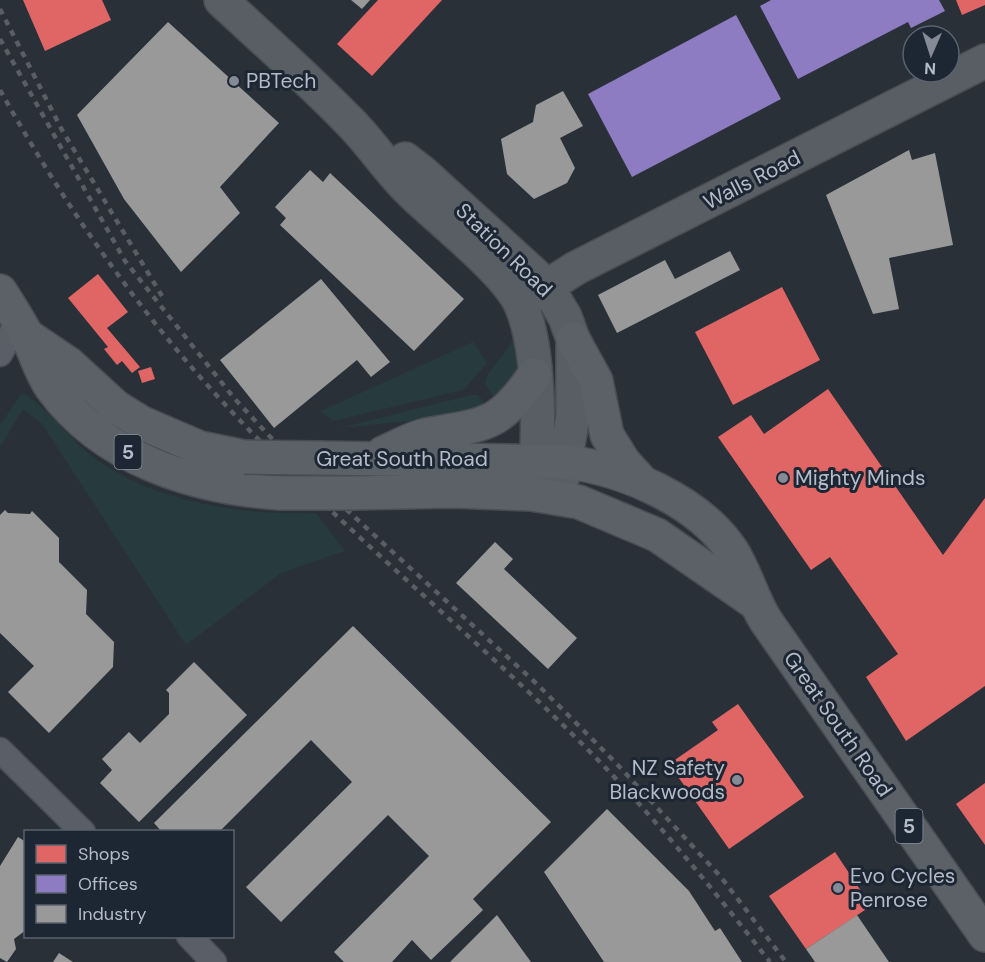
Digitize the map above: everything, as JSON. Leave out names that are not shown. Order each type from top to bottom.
[{"type":"main road","name":"Station Road","points":[[221,0],[349,120],[408,190],[506,282],[556,301],[573,339],[573,416],[552,461],[545,496]]},
{"type":"main road","name":"Walls Road","points":[[533,294],[576,268],[985,61]]},
{"type":"main road","name":"Great South Road","points":[[0,291],[22,328],[50,386],[72,411],[109,441],[144,460],[194,480],[222,488],[280,493],[453,491],[545,496],[600,509],[657,535],[754,602]]},
{"type":"main road","name":"Station Road","points":[[533,294],[531,335],[534,375],[552,461]]},
{"type":"main road","name":"Great South Road","points":[[22,328],[69,364],[116,407],[142,423],[200,448],[244,457],[552,461],[592,465],[643,484],[680,504],[713,529],[732,552],[754,602],[985,935]]},
{"type":"main road","points":[[573,339],[596,381],[607,435],[623,461],[643,484]]},
{"type":"main road","points":[[371,458],[424,435],[472,428],[493,420],[513,403],[534,375]]},
{"type":"street","points":[[0,354],[22,328]]},
{"type":"street","points":[[0,750],[82,830]]},
{"type":"street","points":[[191,938],[214,962]]},
{"type":"green space","points":[[514,333],[517,368],[497,403],[485,384],[491,370],[509,347]]},
{"type":"green space","points":[[473,342],[487,363],[463,390],[333,421],[321,411]]},
{"type":"green space","points":[[22,393],[41,407],[87,452],[121,475],[146,487],[202,503],[259,512],[316,513],[345,551],[281,573],[186,645],[42,424],[23,409],[0,447],[0,425]]},
{"type":"green space","points":[[478,395],[488,408],[451,417],[339,428]]},
{"type":"building: Shops","points":[[23,0],[102,0],[111,20],[45,51]]},
{"type":"building: Shops","points":[[378,0],[442,0],[372,76],[337,44]]},
{"type":"building: Shops","points":[[956,0],[985,0],[985,5],[962,15]]},
{"type":"building: Shops","points":[[98,274],[128,312],[107,328],[140,367],[132,373],[122,361],[117,365],[104,349],[108,347],[68,298]]},
{"type":"building: Shops","points":[[782,287],[820,360],[733,405],[695,332]]},
{"type":"building: Shops","points":[[151,367],[155,379],[142,383],[138,371]]},
{"type":"building: Shops","points":[[828,389],[943,555],[985,498],[985,686],[906,741],[866,677],[898,654],[830,557],[811,570],[718,437],[751,415],[764,434]]},
{"type":"building: Shops","name":"NZ Safety Blackwoods","points":[[738,704],[804,797],[729,849],[669,764],[718,730],[712,722]]},
{"type":"building: Shops","points":[[985,783],[985,845],[956,804]]},
{"type":"building: Shops","points":[[835,852],[871,906],[806,949],[769,896]]},
{"type":"building: Offices","points":[[771,0],[939,0],[945,11],[919,24],[908,22],[901,24],[798,79],[760,6]]},
{"type":"building: Offices","points":[[736,15],[781,99],[632,177],[588,94]]},
{"type":"building: Industry","points":[[351,0],[370,0],[362,9]]},
{"type":"building: Industry","points":[[168,22],[279,123],[220,187],[240,213],[181,272],[124,199],[77,115]]},
{"type":"building: Industry","points":[[563,91],[583,126],[560,138],[575,168],[567,183],[534,199],[507,174],[501,139],[533,122],[536,105]]},
{"type":"building: Industry","points":[[909,150],[912,160],[935,153],[953,245],[889,258],[899,309],[873,314],[826,195]]},
{"type":"building: Industry","points":[[310,170],[323,182],[330,173],[464,299],[414,351],[280,225],[286,218],[275,207]]},
{"type":"building: Industry","points":[[730,251],[740,270],[617,333],[598,295],[665,260],[675,279]]},
{"type":"building: Industry","points":[[321,279],[390,362],[371,377],[357,360],[274,428],[220,360]]},
{"type":"building: Industry","points":[[5,510],[8,513],[30,514],[32,511],[59,538],[59,562],[87,590],[86,614],[114,642],[113,667],[49,733],[8,692],[34,666],[0,633],[0,515]]},
{"type":"building: Industry","points":[[495,542],[513,559],[504,569],[577,638],[548,669],[456,583]]},
{"type":"building: Industry","points":[[353,626],[551,822],[473,899],[483,910],[431,960],[412,940],[392,962],[344,962],[334,952],[429,856],[388,815],[281,922],[246,887],[352,782],[311,740],[221,830],[160,830],[154,823]]},
{"type":"building: Industry","points":[[194,662],[247,715],[139,822],[100,783],[112,770],[102,759],[129,732],[140,743],[169,714],[169,693],[166,690]]},
{"type":"building: Industry","points":[[607,809],[689,891],[715,931],[720,928],[742,962],[604,962],[544,872]]},
{"type":"building: Industry","points":[[18,837],[24,841],[24,932],[14,939],[16,949],[7,962],[0,958],[0,866]]},
{"type":"building: Industry","points":[[497,915],[531,962],[450,962]]},
{"type":"building: Industry","points":[[857,915],[889,962],[815,962],[806,949]]},
{"type":"building: Industry","points":[[59,953],[73,962],[53,962]]},
{"type":"railway","points":[[0,9],[62,130],[162,296]]},
{"type":"railway","points":[[0,39],[125,261],[234,398],[289,457],[538,685],[616,763],[720,876],[786,962]]},
{"type":"railway","points":[[0,90],[45,166],[93,240],[145,311],[201,378],[297,478],[500,665],[599,761],[687,859],[770,962]]},
{"type":"place","name":"PBTech","points":[[234,81]]},
{"type":"place","name":"Mighty Minds","points":[[783,478]]},
{"type":"place","name":"NZ Safety Blackwoods","points":[[737,780]]},
{"type":"place","name":"Evo Cycles Penrose","points":[[838,888]]}]
